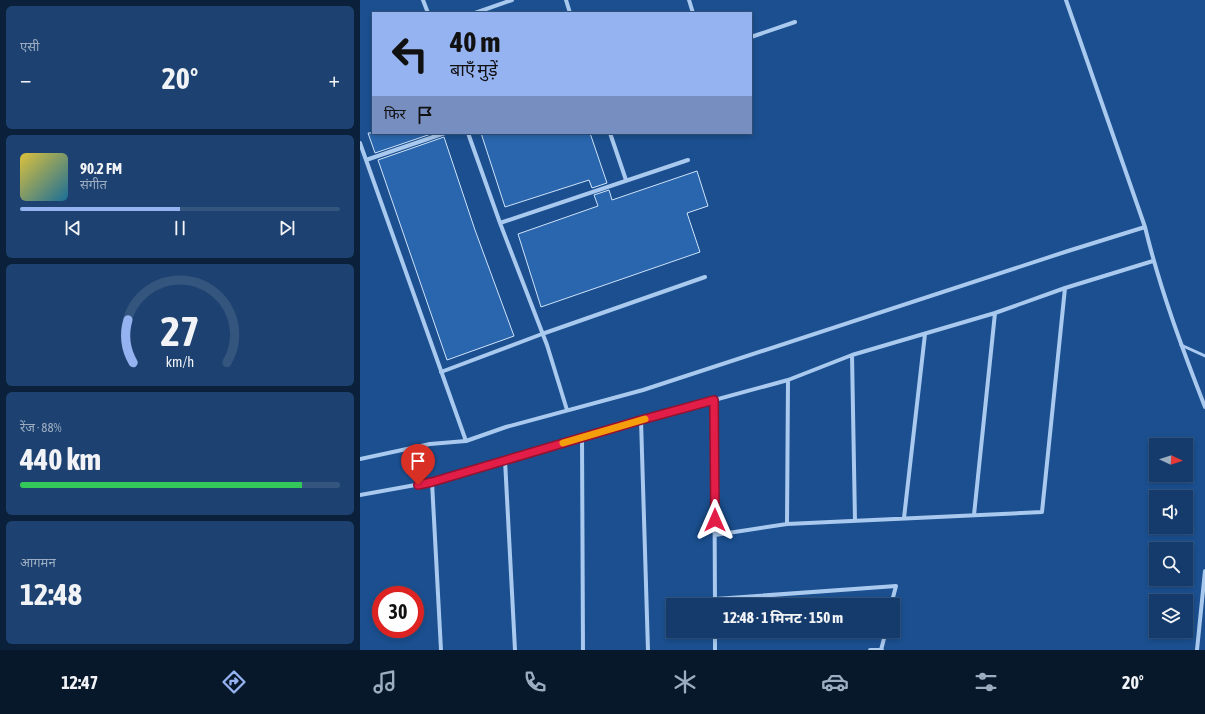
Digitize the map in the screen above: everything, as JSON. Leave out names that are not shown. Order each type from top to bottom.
[{"type":"street","points":[[423,0],[428,12]]},
{"type":"street","points":[[478,12],[512,0]]},
{"type":"street","points":[[566,0],[570,12]]},
{"type":"street","points":[[689,0],[693,12]]},
{"type":"street","points":[[1066,0],[1144,227],[1153,261],[1181,345],[1205,407]]},
{"type":"street","points":[[752,38],[795,22]]},
{"type":"street","points":[[366,160],[442,134]]},
{"type":"street","points":[[468,134],[500,223],[547,345],[567,410]]},
{"type":"street","points":[[610,134],[626,180]]},
{"type":"street","points":[[360,143],[466,441]]},
{"type":"street","points":[[500,223],[688,160]]},
{"type":"street","points":[[360,459],[430,444],[466,441],[506,427],[643,390],[1144,227]]},
{"type":"street","points":[[360,495],[432,482],[641,420],[788,380],[852,355],[995,313],[1065,288],[1153,261]]},
{"type":"street","points":[[441,372],[542,334],[706,277]]},
{"type":"street","points":[[715,535],[788,524],[1042,512],[1065,288]]},
{"type":"street","points":[[974,515],[995,313]]},
{"type":"street","points":[[904,518],[925,334]]},
{"type":"street","points":[[852,355],[855,521]]},
{"type":"street","points":[[788,380],[788,524]]},
{"type":"street","points":[[714,400],[715,598]]},
{"type":"street","points":[[641,420],[648,650]]},
{"type":"street","points":[[582,437],[582,650]]},
{"type":"street","points":[[505,460],[515,650]]},
{"type":"street","points":[[432,482],[441,650]]},
{"type":"street","points":[[1197,650],[1205,571]]},
{"type":"street","points":[[729,598],[896,586],[893,598]]},
{"type":"street","points":[[715,638],[716,650]]},
{"type":"street","points":[[870,650],[882,650],[885,638]]},
{"type":"lane","points":[[1181,345],[1205,356]]},
{"type":"building","points":[[368,133],[431,134],[375,153]]},
{"type":"building","points":[[481,134],[590,134],[607,183],[592,188],[589,180],[505,207]]},
{"type":"building","points":[[444,137],[475,230],[514,336],[447,360],[378,160]]},
{"type":"building","points":[[697,171],[708,206],[687,213],[700,252],[541,307],[518,234],[598,206],[594,195],[609,190],[612,200]]},
{"type":"slow traffic","points":[[563,443],[645,419]]},
{"type":"route","points":[[418,485],[714,400],[715,520]]}]
